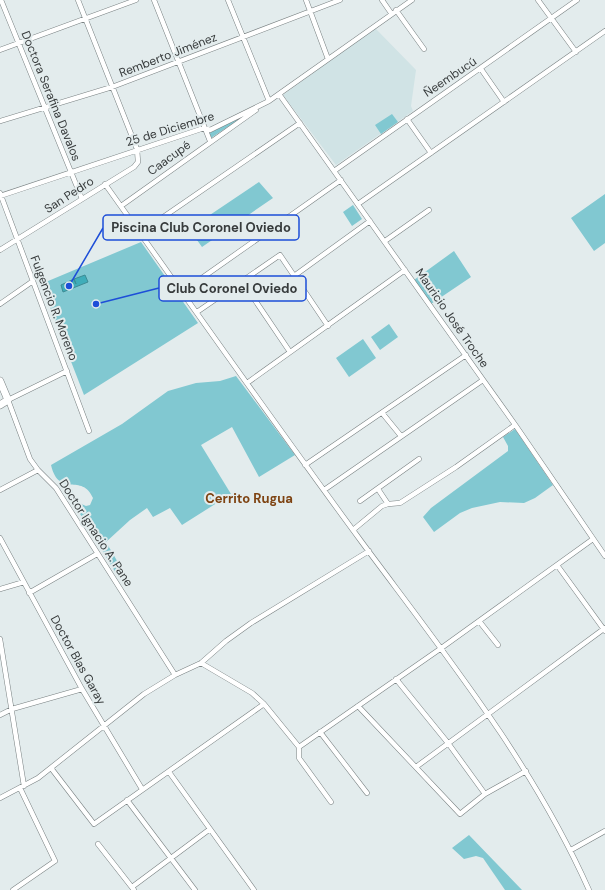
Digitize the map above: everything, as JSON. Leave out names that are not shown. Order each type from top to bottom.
[{"type":"street","name":"Doctora Serafina Davalos","points":[[1,0],[82,199]]},
{"type":"street","points":[[78,0],[137,150]]},
{"type":"street","points":[[0,50],[136,0]]},
{"type":"street","points":[[154,0],[210,141]]},
{"type":"street","points":[[228,0],[269,101]]},
{"type":"street","points":[[306,0],[328,59]]},
{"type":"street","name":"Remberto Jiménez","points":[[0,121],[112,87],[340,0]]},
{"type":"street","points":[[382,0],[394,12],[424,49]]},
{"type":"street","name":"25 de Diciembre","points":[[0,195],[72,174],[137,150],[204,128],[210,130],[269,101],[412,0]]},
{"type":"street","points":[[538,0],[576,52]]},
{"type":"street","name":"Ñeembucú","points":[[334,171],[407,119],[481,70],[577,0]]},
{"type":"street","points":[[358,204],[605,31]]},
{"type":"street","points":[[481,70],[504,102]]},
{"type":"street","name":"Mauricio José Troche","points":[[279,94],[466,355],[605,556]]},
{"type":"street","name":"Caacupé","points":[[121,206],[210,141],[269,101]]},
{"type":"street","points":[[407,119],[431,153]]},
{"type":"street","points":[[140,233],[300,123]]},
{"type":"street","name":"San Pedro","points":[[0,250],[134,167],[139,157],[137,150]]},
{"type":"street","points":[[182,292],[341,180]]},
{"type":"street","points":[[105,184],[305,465],[393,582],[440,649],[488,713],[526,771],[571,850],[589,890]]},
{"type":"street","name":"Fulgencio R. Moreno","points":[[0,195],[18,239],[88,431]]},
{"type":"street","points":[[384,241],[429,210]]},
{"type":"street","points":[[294,276],[370,221]]},
{"type":"street","points":[[197,312],[280,255],[328,326]]},
{"type":"street","points":[[247,383],[405,270]]},
{"type":"street","points":[[0,304],[33,281]]},
{"type":"street","points":[[242,281],[290,352]]},
{"type":"street","points":[[305,465],[383,414],[466,355]]},
{"type":"street","points":[[0,404],[67,371]]},
{"type":"street","points":[[324,490],[483,380]]},
{"type":"street","points":[[0,381],[8,400]]},
{"type":"street","name":"Doctor Ignacio A. Pane","points":[[8,400],[30,458],[38,470],[56,488],[175,675]]},
{"type":"street","points":[[383,414],[401,436]]},
{"type":"street","points":[[353,530],[388,504],[400,503],[456,467],[515,425]]},
{"type":"street","points":[[360,502],[419,459]]},
{"type":"street","points":[[0,490],[38,470]]},
{"type":"street","points":[[378,489],[388,504]]},
{"type":"street","name":"Doctor Blas Garay","points":[[0,538],[82,689],[142,789]]},
{"type":"street","points":[[299,747],[440,649],[593,539]]},
{"type":"street","points":[[0,798],[22,787],[51,768],[103,725],[144,694],[175,675],[201,663],[226,641],[251,623],[369,551]]},
{"type":"street","points":[[29,592],[97,554]]},
{"type":"street","points":[[416,767],[605,629],[557,565]]},
{"type":"street","points":[[0,589],[24,582]]},
{"type":"street","points":[[479,620],[498,645]]},
{"type":"street","points":[[0,639],[1,652],[12,709],[22,787],[55,861],[13,890]]},
{"type":"street","points":[[201,663],[252,693],[264,704],[299,747],[299,758],[331,802]]},
{"type":"street","points":[[396,679],[448,743],[485,794]]},
{"type":"street","points":[[0,715],[12,709],[82,689]]},
{"type":"street","points":[[51,768],[94,824],[264,704]]},
{"type":"street","points":[[358,706],[460,814],[485,794],[526,771]]},
{"type":"street","points":[[320,732],[367,793]]},
{"type":"street","points":[[168,772],[210,829],[251,889]]},
{"type":"street","points":[[127,800],[195,890]]},
{"type":"street","points":[[98,844],[133,888],[210,829]]},
{"type":"street","points":[[571,850],[605,831]]},
{"type":"shaded area","points":[[375,28],[416,70],[411,106],[413,111],[336,165],[283,95]]},
{"type":"shaded area","points":[[250,112],[211,138],[209,133]]},
{"type":"shaded area","points":[[392,114],[398,122],[381,134],[375,125]]},
{"type":"shaded area","points":[[259,182],[273,198],[202,247],[189,229]]},
{"type":"shaded area","points":[[605,194],[605,243],[594,251],[571,218]]},
{"type":"shaded area","points":[[353,205],[362,219],[352,226],[343,212]]},
{"type":"shaded area","points":[[141,242],[198,323],[84,395],[41,284]]},
{"type":"shaded area","points":[[454,251],[471,277],[431,304],[414,280]]},
{"type":"shaded area","points":[[85,275],[88,282],[63,292],[61,285]]},
{"type":"shaded area","points":[[389,324],[398,337],[380,350],[371,337]]},
{"type":"shaded area","points":[[363,339],[376,358],[349,377],[336,358]]},
{"type":"shaded area","points":[[236,376],[295,455],[259,477],[232,427],[201,445],[231,494],[182,525],[170,508],[153,517],[147,508],[130,520],[106,542],[123,571],[117,575],[68,494],[69,488],[72,489],[77,500],[86,506],[90,505],[93,498],[83,487],[65,484],[59,481],[51,465],[122,424],[168,391],[196,383],[220,381]]},
{"type":"shaded area","points":[[515,429],[553,485],[535,498],[524,503],[500,502],[472,508],[460,513],[434,532],[423,517],[431,508],[508,451],[508,446],[503,437]]},
{"type":"shaded area","points":[[469,835],[522,890],[505,890],[483,858],[476,856],[464,859],[452,848]]},
{"type":"place","name":"Piscina Club Coronel Oviedo","points":[[69,286]]},
{"type":"place","name":"Club Coronel Oviedo","points":[[96,304]]},
{"type":"district","name":"Cerrito Rugua","points":[[249,498]]}]
